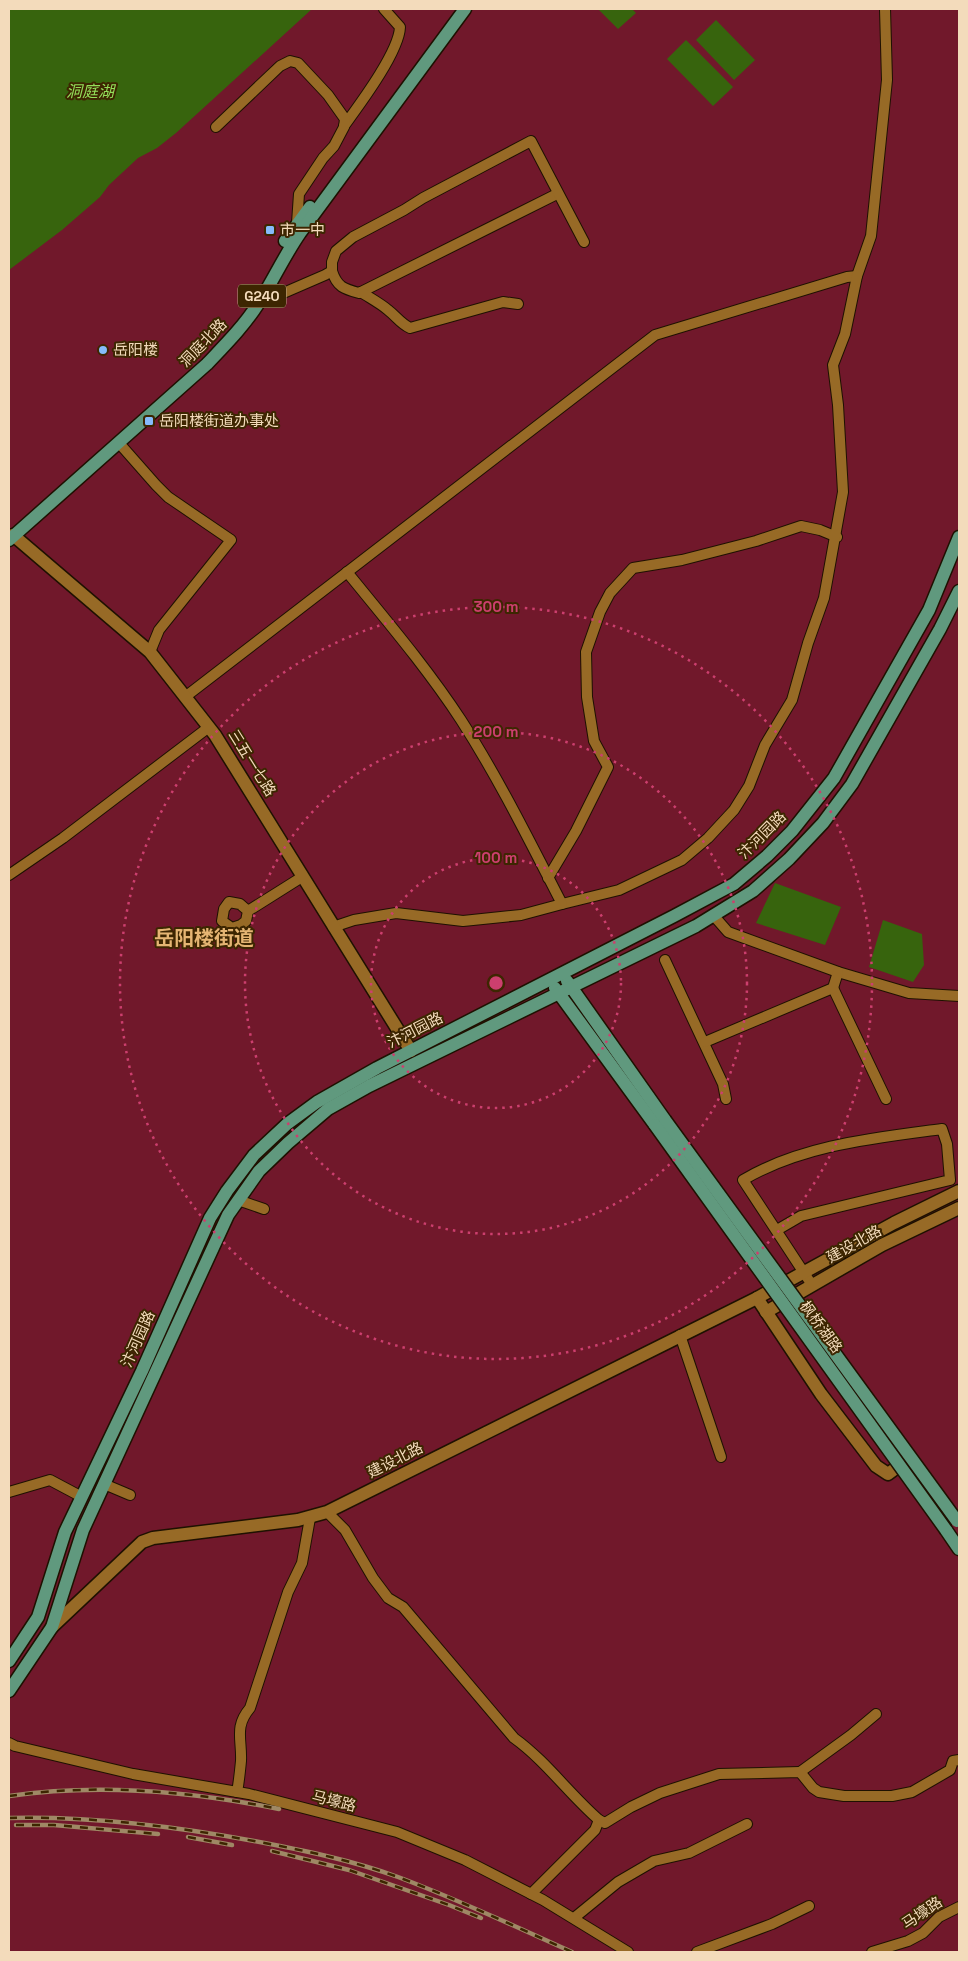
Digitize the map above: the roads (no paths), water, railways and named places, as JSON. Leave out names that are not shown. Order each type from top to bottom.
[{"type":"main road","name":"洞庭北路","points":[[10,536],[217,348],[248,311],[282,244],[364,141],[459,9]]},
{"type":"main road","name":"洞庭北路","points":[[10,536],[207,364],[258,304],[285,255],[300,233],[465,9]]},
{"type":"main road","name":"三五一七路","points":[[10,536],[150,652],[209,727],[411,1051]]},
{"type":"main road","name":"汴河园路","points":[[9,1661],[38,1618],[65,1532],[142,1371],[210,1218],[227,1191],[254,1156],[287,1124],[317,1102],[411,1051],[734,884],[767,856],[792,831],[834,778],[928,610],[959,538]]},
{"type":"main road","name":"汴河园路","points":[[9,1691],[52,1628],[83,1530],[228,1215],[259,1171],[328,1109],[369,1086],[560,994],[714,916],[753,891],[789,859],[823,823],[852,784],[940,630],[959,591]]},
{"type":"main road","points":[[562,974],[660,1122]]},
{"type":"main road","points":[[549,980],[660,1122]]},
{"type":"main road","points":[[458,1027],[467,1028],[470,1035],[464,1040]]},
{"type":"main road","name":"枫桥湖路","points":[[660,1122],[959,1549]]},
{"type":"main road","name":"枫桥湖路","points":[[660,1122],[958,1522]]},
{"type":"main road","name":"建设北路","points":[[52,1628],[142,1542],[153,1538],[310,1518],[327,1512],[757,1298],[929,1205],[959,1191]]},
{"type":"main road","name":"建设北路","points":[[766,1312],[882,1245],[959,1208]]},
{"type":"main road","points":[[757,1298],[821,1394],[876,1466],[888,1474],[900,1465]]},
{"type":"street","points":[[297,223],[299,194],[323,158],[334,146],[344,127],[390,57],[400,35],[400,27],[384,9]]},
{"type":"street","points":[[333,927],[354,920],[396,913],[463,921],[521,915],[618,890],[682,860],[708,838],[734,810],[750,786],[765,745],[792,700],[808,643],[824,598],[837,537],[843,492],[838,404],[833,365],[846,334],[857,276],[871,236],[887,80],[885,9]]},
{"type":"street","points":[[216,126],[280,66],[290,61],[298,63],[328,95],[345,119],[344,127]]},
{"type":"street","points":[[518,304],[503,302],[410,328],[400,323],[391,312],[378,302],[361,292],[343,289],[334,279],[332,262],[336,252],[353,237],[531,141],[557,194],[584,242]]},
{"type":"street","points":[[361,292],[557,194]]},
{"type":"street","points":[[258,304],[295,290],[332,272]]},
{"type":"street","points":[[185,697],[655,335],[847,276],[857,276]]},
{"type":"street","points":[[118,443],[168,497],[231,540],[159,630],[150,652]]},
{"type":"street","points":[[548,878],[576,831],[608,767],[594,741],[587,697],[586,652],[600,612],[610,593],[633,568],[682,560],[756,542],[801,526],[820,530],[837,537]]},
{"type":"street","points":[[347,572],[404,642],[460,719],[499,782],[562,904]]},
{"type":"street","points":[[9,875],[63,838],[209,727]]},
{"type":"street","points":[[248,911],[302,877]]},
{"type":"street","points":[[714,916],[728,932],[838,972],[909,993],[959,996]]},
{"type":"street","points":[[665,960],[724,1084],[726,1099]]},
{"type":"street","points":[[838,972],[834,988],[886,1099]]},
{"type":"street","points":[[705,1042],[834,988]]},
{"type":"street","points":[[777,1230],[801,1216],[950,1180],[947,1144],[942,1129],[822,1148],[756,1172],[743,1180],[812,1286]]},
{"type":"street","points":[[238,1200],[264,1210]]},
{"type":"street","points":[[680,1335],[721,1457]]},
{"type":"street","points":[[9,1492],[50,1480],[82,1497]]},
{"type":"street","points":[[104,1484],[130,1495]]},
{"type":"street","points":[[327,1512],[345,1530],[373,1578],[388,1598],[403,1607],[514,1738],[529,1749],[580,1804],[605,1823],[631,1807],[660,1793],[719,1774],[800,1772],[851,1735],[876,1714]]},
{"type":"street","points":[[237,1792],[241,1758],[239,1739],[242,1718],[250,1708],[288,1592],[302,1562],[310,1518]]},
{"type":"street","name":"马壕路","points":[[9,1743],[133,1774],[237,1792],[397,1832],[464,1860],[531,1894],[628,1952]]},
{"type":"street","points":[[800,1772],[813,1788],[819,1792],[844,1796],[892,1796],[912,1792],[950,1770],[953,1761],[959,1760]]},
{"type":"street","points":[[531,1894],[595,1830],[599,1820]]},
{"type":"street","points":[[574,1918],[618,1882],[654,1861],[689,1853],[747,1824]]},
{"type":"street","points":[[697,1952],[772,1924],[809,1906]]},
{"type":"street","name":"马壕路","points":[[872,1952],[908,1941],[923,1933],[939,1917],[959,1907]]},
{"type":"water","name":"洞庭湖","points":[[9,9],[312,9],[176,133],[157,148],[138,158],[109,185],[100,197],[62,230],[9,270]]},
{"type":"water","points":[[598,9],[632,9],[636,13],[618,29]]},
{"type":"water","points":[[716,20],[755,60],[734,80],[696,40]]},
{"type":"water","points":[[686,40],[733,87],[713,106],[667,59]]},
{"type":"water","points":[[775,883],[841,907],[825,945],[756,923]]},
{"type":"water","points":[[883,920],[922,934],[924,965],[913,982],[869,967]]},
{"type":"railway","points":[[9,1796],[77,1790],[144,1791],[212,1798],[279,1809]]},
{"type":"railway","points":[[9,1818],[101,1820],[132,1823],[254,1841],[326,1856],[362,1865],[420,1885],[572,1952]]},
{"type":"railway","points":[[16,1825],[54,1825],[158,1834]]},
{"type":"railway","points":[[188,1837],[232,1845]]},
{"type":"railway","points":[[272,1851],[349,1870],[481,1918]]},
{"type":"place","name":"市一中","points":[[270,230]]},
{"type":"place","name":"岳阳楼","points":[[103,350]]},
{"type":"place","name":"岳阳楼街道办事处","points":[[149,421]]},
{"type":"district","name":"岳阳楼街道","points":[[204,938]]}]
